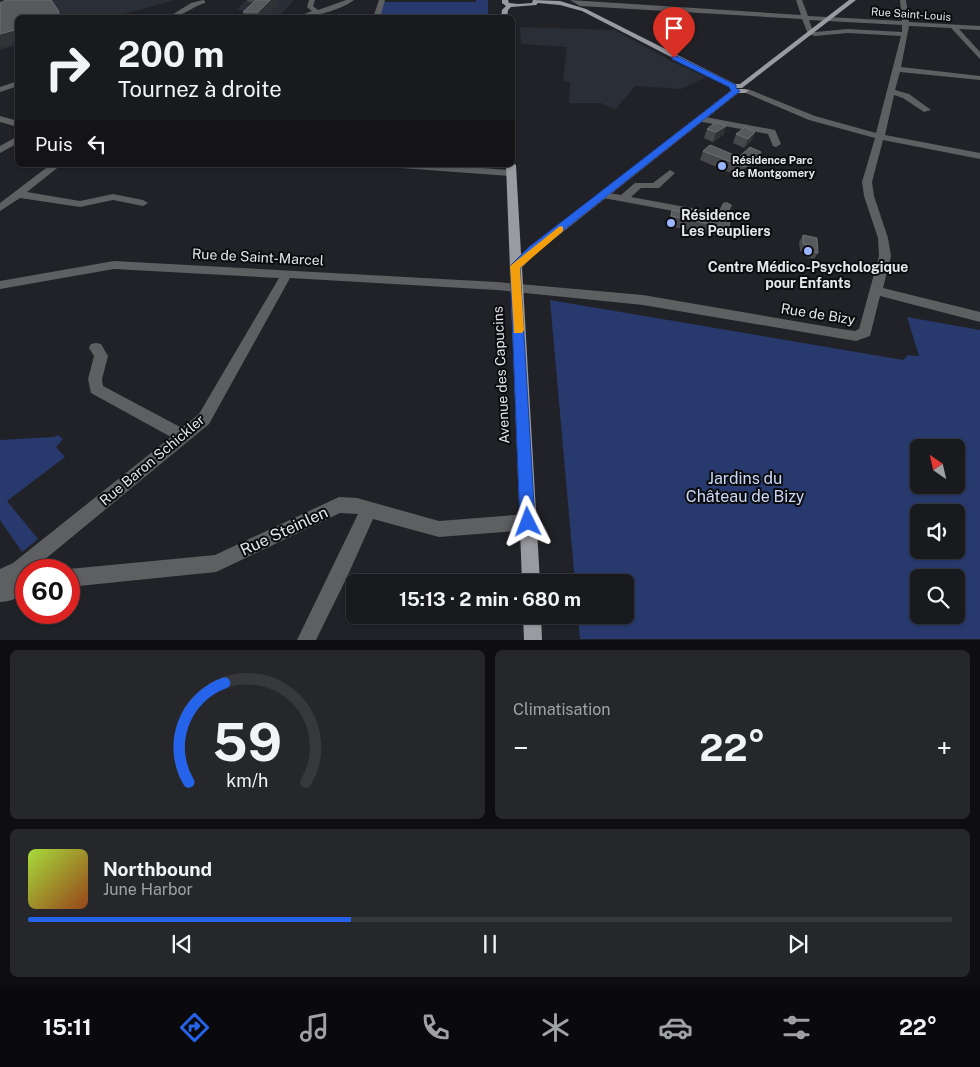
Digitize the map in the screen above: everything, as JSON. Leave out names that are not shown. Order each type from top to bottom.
[{"type":"main road","points":[[504,15],[504,2],[531,4],[536,0],[558,1],[584,10],[739,89]]},
{"type":"main road","points":[[515,266],[532,250],[829,19],[845,3],[853,0]]},
{"type":"main road","name":"Avenue des Capucins","points":[[511,169],[531,574]]},
{"type":"main road","points":[[514,249],[532,250]]},
{"type":"main road","points":[[532,624],[533,640]]},
{"type":"street","points":[[312,0],[310,7],[316,12]]},
{"type":"street","points":[[307,15],[344,4],[351,0]]},
{"type":"street","points":[[377,15],[382,0]]},
{"type":"street","name":"Rue Saint-Louis","points":[[572,0],[580,4],[645,4],[829,19],[906,29],[980,28]]},
{"type":"street","points":[[799,0],[810,33],[906,29]]},
{"type":"street","name":"Rue de Bizy","points":[[516,288],[643,300],[856,336],[865,332],[885,256],[883,238],[869,196],[867,182],[880,138],[906,29],[903,0]]},
{"type":"street","points":[[174,15],[188,6],[203,2]]},
{"type":"street","points":[[954,27],[980,57]]},
{"type":"street","points":[[896,70],[980,78]]},
{"type":"street","points":[[0,90],[15,85]]},
{"type":"street","points":[[739,89],[812,118],[880,138],[980,156]]},
{"type":"street","points":[[891,91],[906,96],[927,110]]},
{"type":"street","points":[[0,119],[15,123]]},
{"type":"street","points":[[700,119],[772,132],[776,144]]},
{"type":"street","points":[[0,150],[15,142]]},
{"type":"street","points":[[0,208],[53,167]]},
{"type":"street","points":[[456,167],[511,169]]},
{"type":"street","points":[[623,199],[639,185],[656,186],[670,173]]},
{"type":"street","points":[[17,194],[80,204],[113,197],[142,203]]},
{"type":"street","points":[[602,195],[722,217],[727,205]]},
{"type":"street","name":"Rue de Saint-Marcel","points":[[0,285],[114,265],[516,288]]},
{"type":"street","name":"Rue Baron Schickler","points":[[44,559],[204,419],[286,274]]},
{"type":"street","points":[[877,291],[980,317]]},
{"type":"street","points":[[96,348],[101,356],[95,380],[96,389],[184,436]]},
{"type":"street","name":"Rue Steinlen","points":[[80,577],[216,563],[339,506],[357,506],[439,529],[528,522]]},
{"type":"street","points":[[306,640],[341,571],[369,509]]},
{"type":"street","name":"Rue Baron Schickler","points":[[0,591],[12,592],[15,588]]},
{"type":"shaded area","points":[[32,0],[175,0],[120,15],[15,15],[15,46],[0,50],[0,14]]},
{"type":"shaded area","points":[[247,0],[294,0],[280,15],[250,15],[254,11],[236,10]]},
{"type":"shaded area","points":[[520,27],[615,30],[673,62],[706,77],[681,89],[635,86],[615,110],[601,103],[569,103],[570,82],[563,81],[567,47],[521,44]]},
{"type":"green space","points":[[476,0],[488,0],[488,15],[378,15],[382,2],[476,2]]},
{"type":"green space","name":"Jardins du Château de Bizy","points":[[550,300],[903,360],[908,355],[919,356],[907,317],[980,330],[980,639],[580,639],[579,624],[634,624],[634,574],[574,574]]},
{"type":"green space","points":[[58,435],[63,439],[56,447],[65,457],[7,501],[38,539],[22,552],[0,520],[0,440],[54,437]]},
{"type":"building","points":[[6,0],[51,0],[59,15],[15,15],[15,30],[0,34],[0,3]]},
{"type":"building","points":[[256,0],[270,0],[258,12],[243,12]]},
{"type":"building","points":[[716,122],[726,126],[716,132],[707,129]]},
{"type":"building","points":[[745,127],[755,132],[748,139],[736,134]]},
{"type":"building","points":[[710,145],[739,157],[750,147],[761,152],[753,163],[745,167],[703,151]]},
{"type":"building","points":[[672,210],[730,221],[729,228],[671,216]]},
{"type":"building","points":[[803,235],[817,238],[818,253],[809,251],[809,245],[803,244]]},
{"type":"slow traffic","points":[[518,330],[515,266],[532,250],[560,229]]},
{"type":"place","name":"Résidence Parc de Montgomery","points":[[722,166]]},
{"type":"place","name":"Résidence Les Peupliers","points":[[671,223]]},
{"type":"place","name":"Centre Médico-Psychologique pour Enfants","points":[[808,251]]},
{"type":"route","points":[[528,522],[515,266],[532,250],[736,91],[732,88],[734,86],[674,58]]}]
